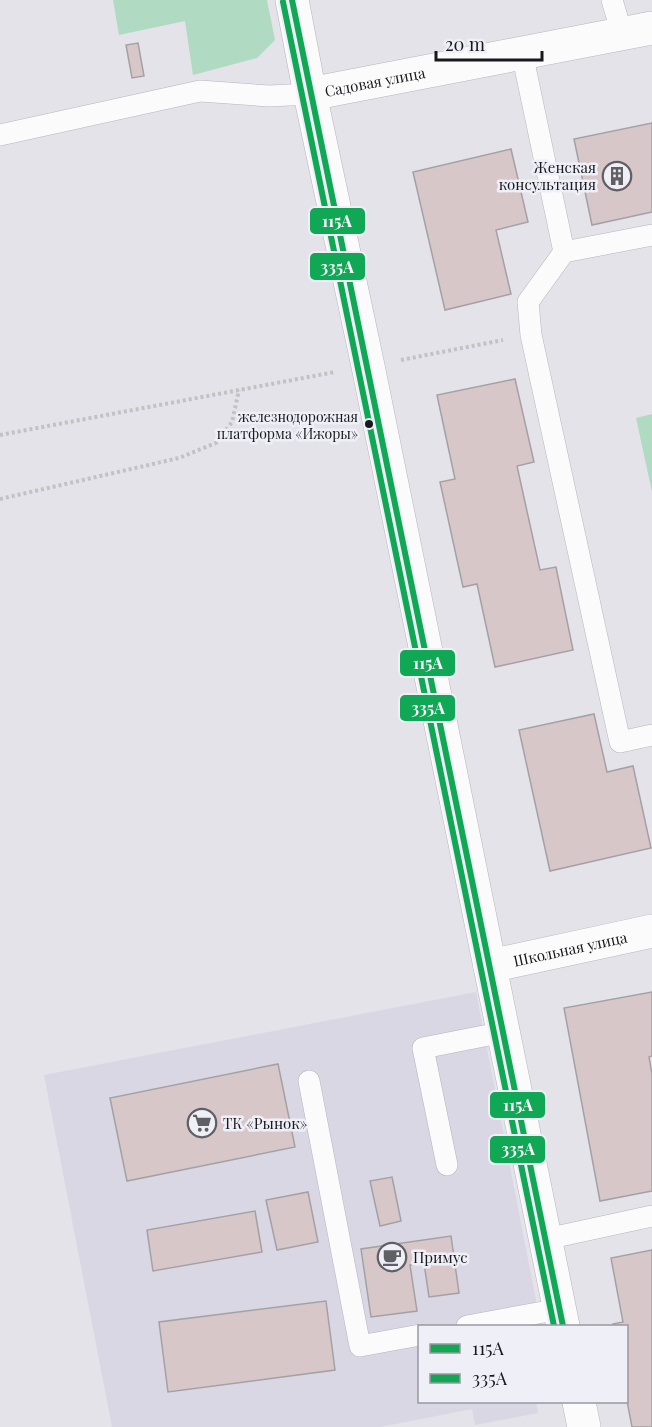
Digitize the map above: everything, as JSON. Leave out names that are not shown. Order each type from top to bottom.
[{"type":"street","points":[[292,0],[310,94],[381,364],[490,966],[562,1318]]},
{"type":"street","name":"Садовая улица","points":[[310,94],[637,31]]},
{"type":"street","name":"Школьная улица","points":[[490,966],[652,932]]},
{"type":"street","points":[[579,1403],[584,1427]]},
{"type":"lane","points":[[612,0],[637,31]]},
{"type":"lane","points":[[522,53],[564,252]]},
{"type":"lane","points":[[0,135],[200,91],[269,96],[310,94]]},
{"type":"lane","points":[[652,236],[564,252],[528,302],[531,334],[620,741],[652,735]]},
{"type":"lane","points":[[447,1165],[423,1048],[504,1032]]},
{"type":"lane","points":[[309,1081],[360,1346],[418,1335]]},
{"type":"lane","points":[[546,1239],[652,1216]]},
{"type":"lane","points":[[479,1325],[562,1318]]},
{"type":"path","points":[[0,435],[531,334]]},
{"type":"path","points":[[0,499],[179,458],[216,443],[232,422],[239,390]]},
{"type":"shaded area","points":[[476,992],[541,1325],[418,1325],[418,1403],[536,1403],[538,1413],[475,1425],[472,1409],[380,1427],[112,1427],[44,1075]]},
{"type":"green space","points":[[113,0],[267,0],[275,40],[257,58],[193,75],[185,21],[119,35]]},
{"type":"green space","points":[[652,414],[652,492],[636,418]]},
{"type":"building","points":[[138,43],[144,76],[132,78],[126,45]]},
{"type":"building","name":"Женская консультация","points":[[652,123],[652,212],[592,225],[574,139]]},
{"type":"building","points":[[511,149],[528,222],[496,230],[511,294],[445,310],[413,172]]},
{"type":"building","points":[[515,379],[534,462],[517,466],[540,570],[556,567],[573,650],[495,667],[477,584],[463,587],[440,482],[455,479],[437,395]]},
{"type":"building","points":[[594,714],[607,772],[633,766],[651,848],[550,871],[519,730]]},
{"type":"building","points":[[652,992],[652,1056],[649,1057],[652,1074],[652,1191],[600,1201],[564,1008]]},
{"type":"building","name":"ТК «Рынок»","points":[[278,1064],[295,1147],[127,1181],[110,1098]]},
{"type":"building","points":[[392,1177],[401,1221],[380,1226],[370,1181]]},
{"type":"building","points":[[308,1192],[318,1242],[277,1250],[266,1200]]},
{"type":"building","points":[[255,1211],[262,1252],[153,1271],[147,1230]]},
{"type":"building","points":[[451,1236],[459,1293],[429,1297],[424,1263],[410,1265],[417,1311],[371,1317],[361,1249]]},
{"type":"building","points":[[652,1250],[652,1427],[632,1427],[627,1403],[628,1325],[613,1324],[623,1322],[611,1258]]},
{"type":"building","points":[[326,1301],[335,1370],[168,1392],[159,1322]]},
{"type":"transit line","name":"115А","points":[[292,0],[563,1325]]},
{"type":"transit line","name":"335А","points":[[283,2],[554,1325]]},
{"type":"place","name":"Женская консультация","points":[[617,176]]},
{"type":"place","name":"железнодорожная платформа «Ижоры»","points":[[369,424]]},
{"type":"place","name":"ТК «Рынок»","points":[[202,1123]]},
{"type":"place","name":"Примус","points":[[392,1257]]}]
